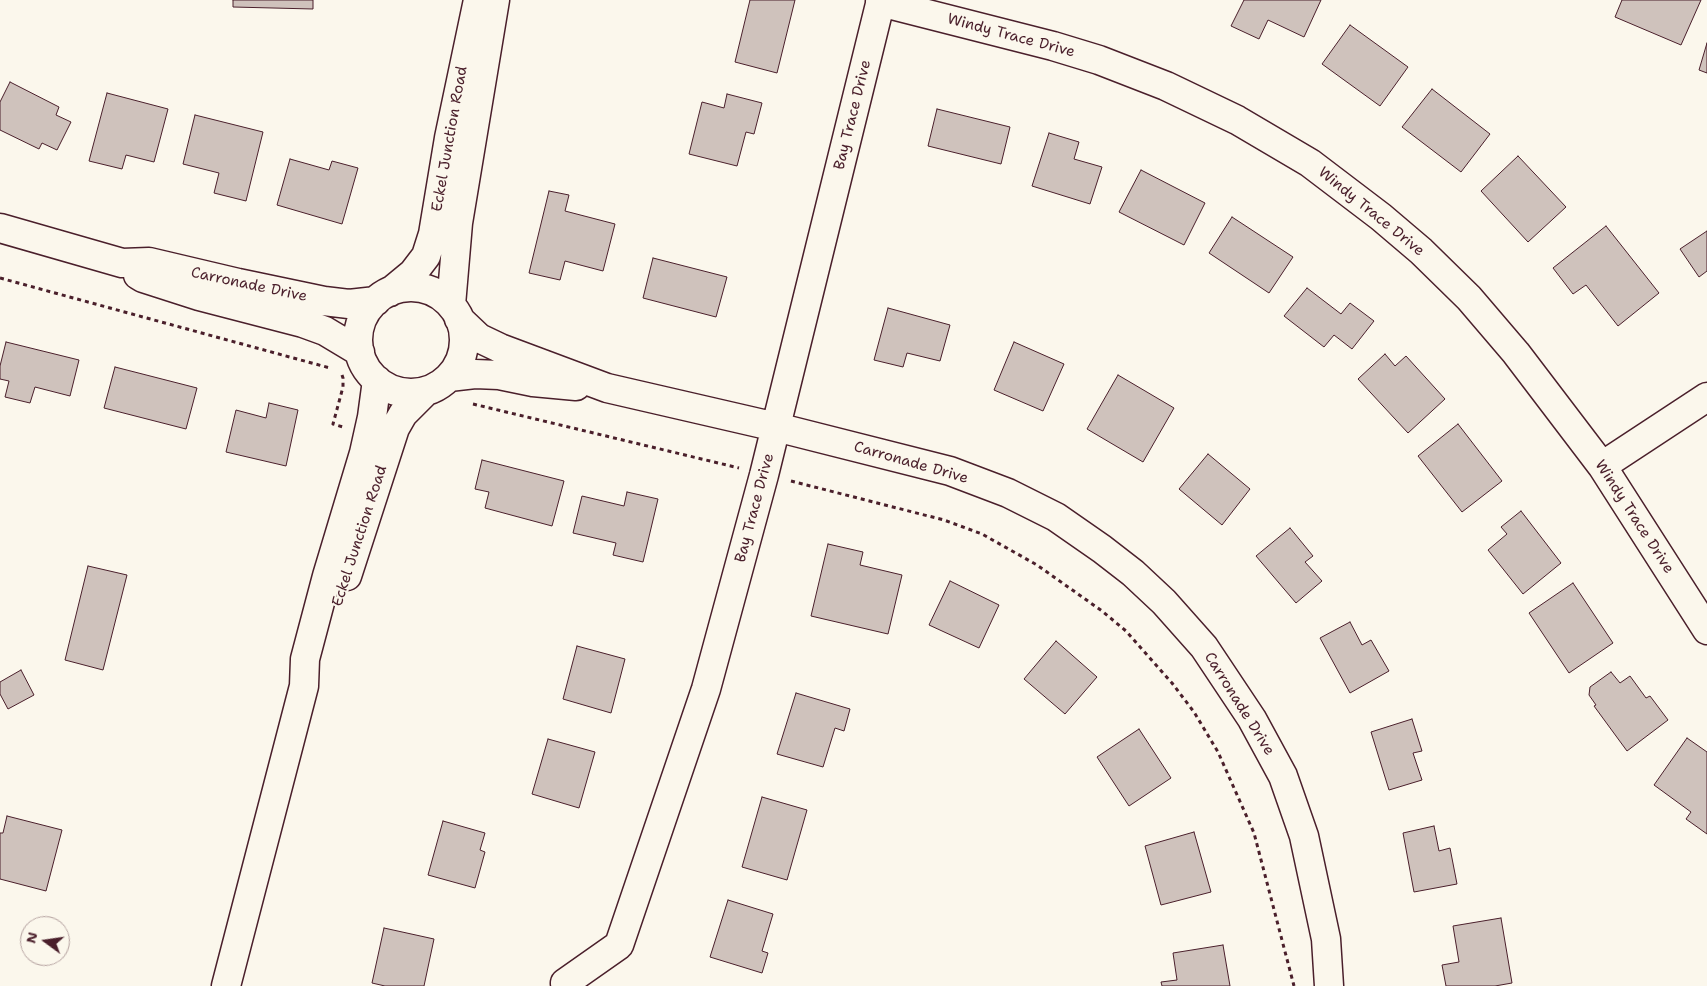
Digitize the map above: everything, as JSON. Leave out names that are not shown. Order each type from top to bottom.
[{"type":"street","name":"Eckel Junction Road","points":[[478,0],[449,138],[433,234],[426,256],[412,273],[383,296],[366,314],[360,326],[358,339],[360,352],[366,368],[377,380],[391,389],[407,393],[424,392],[438,386],[449,377],[458,364],[463,349],[463,334],[455,312],[458,222],[495,0]]},
{"type":"street","name":"Bay Trace Drive","points":[[565,983],[619,945],[706,689],[776,427],[880,1]]},
{"type":"street","name":"Windy Trace Drive","points":[[880,1],[1053,46],[1098,60],[1166,86],[1237,120],[1310,163],[1381,217],[1421,250],[1468,298],[1516,353],[1602,466],[1707,630]]},
{"type":"street","name":"Carronade Drive","points":[[0,228],[122,263],[148,262],[248,286],[324,301],[349,304],[383,296]]},
{"type":"street","name":"Carronade Drive","points":[[122,263],[142,278],[325,331],[360,352]]},
{"type":"street","points":[[383,296],[406,288],[422,288],[438,294],[455,312]]},
{"type":"street","name":"Carronade Drive","points":[[455,312],[479,338],[500,348],[607,388],[776,427],[950,471],[1008,494],[1056,517],[1102,548],[1133,573],[1164,602],[1204,647],[1252,719],[1283,776],[1304,836],[1326,939],[1329,986]]},
{"type":"street","name":"Carronade Drive","points":[[449,377],[475,374],[499,375],[533,382],[607,388]]},
{"type":"street","name":"Eckel Junction Road","points":[[226,986],[304,686],[305,659],[327,576],[364,453],[372,417],[377,380]]},
{"type":"street","name":"Eckel Junction Road","points":[[304,686],[319,661],[395,428],[403,414],[424,392]]},
{"type":"street","points":[[1602,466],[1707,397]]},
{"type":"street","name":"Carronade Drive","points":[[1326,939],[1345,986]]},
{"type":"path","points":[[0,278],[336,370]]},
{"type":"path","points":[[340,373],[343,378],[343,387],[333,424],[348,428]]},
{"type":"path","points":[[470,403],[746,470]]},
{"type":"path","points":[[783,480],[944,520],[982,534],[1037,565],[1102,610],[1126,632],[1172,683],[1194,712],[1221,760],[1254,833],[1294,986]]},
{"type":"building","points":[[233,0],[313,0],[313,9],[233,7]]},
{"type":"building","points":[[750,0],[795,0],[777,73],[735,62]]},
{"type":"building","points":[[1244,0],[1321,0],[1304,37],[1268,20],[1259,39],[1231,26]]},
{"type":"building","points":[[1622,0],[1701,0],[1681,45],[1615,17]]},
{"type":"building","points":[[1350,25],[1408,67],[1380,106],[1322,64]]},
{"type":"building","points":[[1707,43],[1707,73],[1699,70]]},
{"type":"building","points":[[10,82],[59,107],[56,115],[71,122],[57,150],[42,143],[39,149],[0,130],[0,102]]},
{"type":"building","points":[[1432,89],[1490,134],[1461,172],[1402,127]]},
{"type":"building","points":[[107,93],[168,109],[154,162],[126,155],[122,169],[89,161]]},
{"type":"building","points":[[727,94],[762,103],[754,134],[746,132],[737,166],[689,154],[702,102],[724,108]]},
{"type":"building","points":[[937,109],[1010,127],[1001,164],[928,146]]},
{"type":"building","points":[[195,115],[263,132],[246,201],[214,193],[219,173],[183,164]]},
{"type":"building","points":[[1049,133],[1079,142],[1074,159],[1102,167],[1090,204],[1032,186]]},
{"type":"building","points":[[1518,156],[1566,207],[1528,242],[1481,191]]},
{"type":"building","points":[[290,159],[329,170],[332,161],[358,168],[342,224],[277,205]]},
{"type":"building","points":[[1141,170],[1205,203],[1184,245],[1119,212]]},
{"type":"building","points":[[549,191],[569,195],[565,211],[615,224],[603,271],[565,261],[560,280],[529,273]]},
{"type":"building","points":[[1232,217],[1293,257],[1269,293],[1209,253]]},
{"type":"building","points":[[1606,226],[1659,293],[1618,326],[1586,285],[1573,294],[1553,268]]},
{"type":"building","points":[[1707,231],[1707,271],[1699,277],[1680,249]]},
{"type":"building","points":[[653,258],[727,277],[716,317],[643,298]]},
{"type":"building","points":[[1307,288],[1341,314],[1350,303],[1374,321],[1352,349],[1334,335],[1324,347],[1284,316]]},
{"type":"building","points":[[888,308],[950,325],[940,361],[907,353],[903,367],[874,360]]},
{"type":"building","points":[[6,342],[79,360],[70,396],[35,387],[30,403],[5,397],[9,381],[0,379],[0,366]]},
{"type":"building","points":[[1014,342],[1064,364],[1043,411],[994,390]]},
{"type":"building","points":[[1385,354],[1395,366],[1406,356],[1445,399],[1408,433],[1358,379]]},
{"type":"building","points":[[115,367],[197,388],[186,429],[104,408]]},
{"type":"building","points":[[1118,375],[1174,408],[1143,462],[1087,429]]},
{"type":"building","points":[[269,403],[298,410],[286,466],[226,452],[236,410],[266,418]]},
{"type":"building","points":[[1458,424],[1502,481],[1462,512],[1418,456]]},
{"type":"building","points":[[1208,454],[1250,489],[1222,525],[1179,489]]},
{"type":"building","points":[[482,460],[564,481],[552,526],[485,508],[489,492],[475,489]]},
{"type":"building","points":[[627,492],[658,499],[643,562],[613,555],[616,543],[573,533],[582,496],[624,506]]},
{"type":"building","points":[[1521,511],[1561,563],[1523,594],[1488,550],[1507,534],[1501,527]]},
{"type":"building","points":[[1290,528],[1313,556],[1305,562],[1322,581],[1296,603],[1256,556]]},
{"type":"building","points":[[828,544],[863,552],[860,565],[902,575],[888,634],[811,616]]},
{"type":"building","points":[[88,566],[127,575],[103,670],[65,660]]},
{"type":"building","points":[[950,581],[999,605],[979,648],[929,625]]},
{"type":"building","points":[[1573,583],[1613,643],[1569,673],[1529,613]]},
{"type":"building","points":[[1350,622],[1362,645],[1371,640],[1389,671],[1350,693],[1320,638]]},
{"type":"building","points":[[1056,641],[1097,677],[1065,714],[1024,679]]},
{"type":"building","points":[[577,646],[625,659],[611,713],[563,699]]},
{"type":"building","points":[[21,670],[34,695],[8,709],[0,694],[0,682]]},
{"type":"building","points":[[1611,672],[1620,683],[1630,676],[1646,698],[1650,696],[1668,720],[1627,751],[1594,706],[1596,705],[1589,695],[1590,687]]},
{"type":"building","points":[[796,693],[850,709],[844,731],[835,728],[823,767],[777,754]]},
{"type":"building","points":[[1412,719],[1422,751],[1413,753],[1422,780],[1389,790],[1371,732]]},
{"type":"building","points":[[1139,729],[1171,778],[1129,806],[1097,757]]},
{"type":"building","points":[[1687,738],[1707,752],[1707,834],[1686,819],[1691,812],[1654,785]]},
{"type":"building","points":[[548,739],[595,752],[579,808],[532,794]]},
{"type":"building","points":[[762,797],[807,810],[787,880],[742,867]]},
{"type":"building","points":[[7,816],[62,830],[46,891],[0,879],[0,833],[3,833]]},
{"type":"building","points":[[443,821],[485,833],[480,850],[485,852],[475,888],[428,875]]},
{"type":"building","points":[[1434,826],[1439,851],[1450,848],[1457,884],[1414,892],[1403,833]]},
{"type":"building","points":[[1194,832],[1211,892],[1161,905],[1145,846]]},
{"type":"building","points":[[728,900],[773,914],[762,951],[768,953],[762,973],[710,957]]},
{"type":"building","points":[[1501,918],[1512,983],[1495,986],[1446,986],[1442,965],[1459,962],[1453,926]]},
{"type":"building","points":[[384,928],[434,939],[424,986],[385,986],[372,983]]},
{"type":"building","points":[[1223,945],[1230,986],[1162,986],[1161,982],[1177,980],[1173,953]]}]
